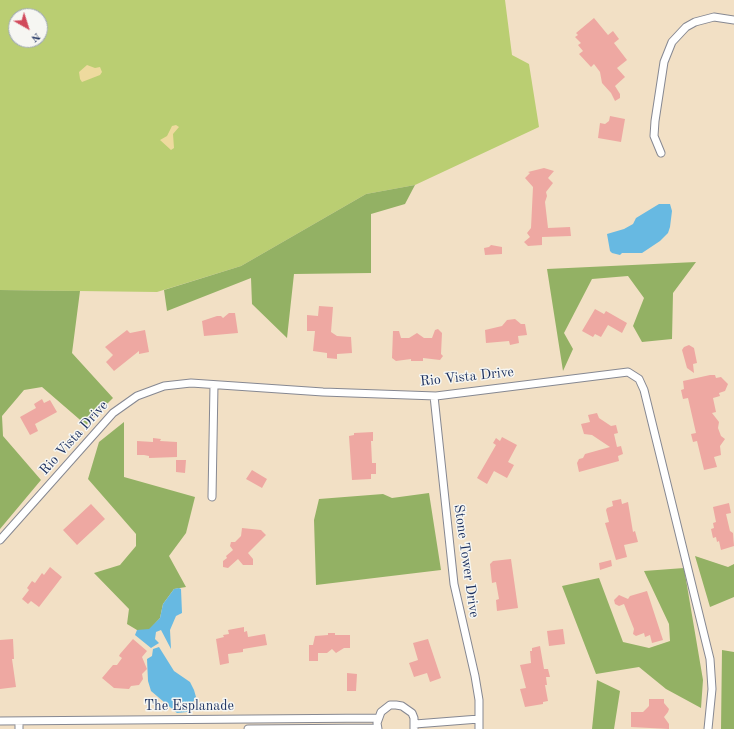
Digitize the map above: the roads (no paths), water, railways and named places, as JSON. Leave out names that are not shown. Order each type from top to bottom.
[{"type":"street","points":[[661,153],[654,136],[656,106],[668,50],[675,38],[686,27],[704,19],[714,17],[734,20]]},
{"type":"street","name":"Rio Vista Drive","points":[[0,540],[106,420],[124,404],[137,396],[164,386],[191,383],[323,392],[434,396],[622,372],[634,375],[639,379],[644,390],[710,659],[712,689],[708,729]]},
{"type":"street","points":[[212,497],[214,385]]},
{"type":"street","name":"Stone Tower Drive","points":[[434,396],[454,584],[458,608],[475,676],[479,700],[479,729]]},
{"type":"street","points":[[378,728],[378,718],[381,712],[390,705],[402,706],[412,713],[415,726],[479,720]]},
{"type":"street","name":"The Esplanade","points":[[0,721],[378,718]]},
{"type":"street","points":[[19,721],[19,729]]},
{"type":"street","name":"The Esplanade","points":[[248,729],[378,728]]},
{"type":"water","points":[[659,204],[670,204],[672,211],[668,233],[660,241],[642,253],[622,253],[620,255],[610,251],[607,234],[624,229],[633,224],[636,218]]},
{"type":"water","points":[[174,589],[181,589],[182,613],[176,616],[170,630],[171,649],[161,630],[156,632],[155,639],[159,643],[151,648],[135,635],[137,630],[149,629],[160,618],[163,604]]},
{"type":"water","points":[[159,647],[174,671],[190,682],[194,690],[196,697],[187,712],[177,713],[151,691],[148,681],[147,659],[152,656],[153,649]]}]
